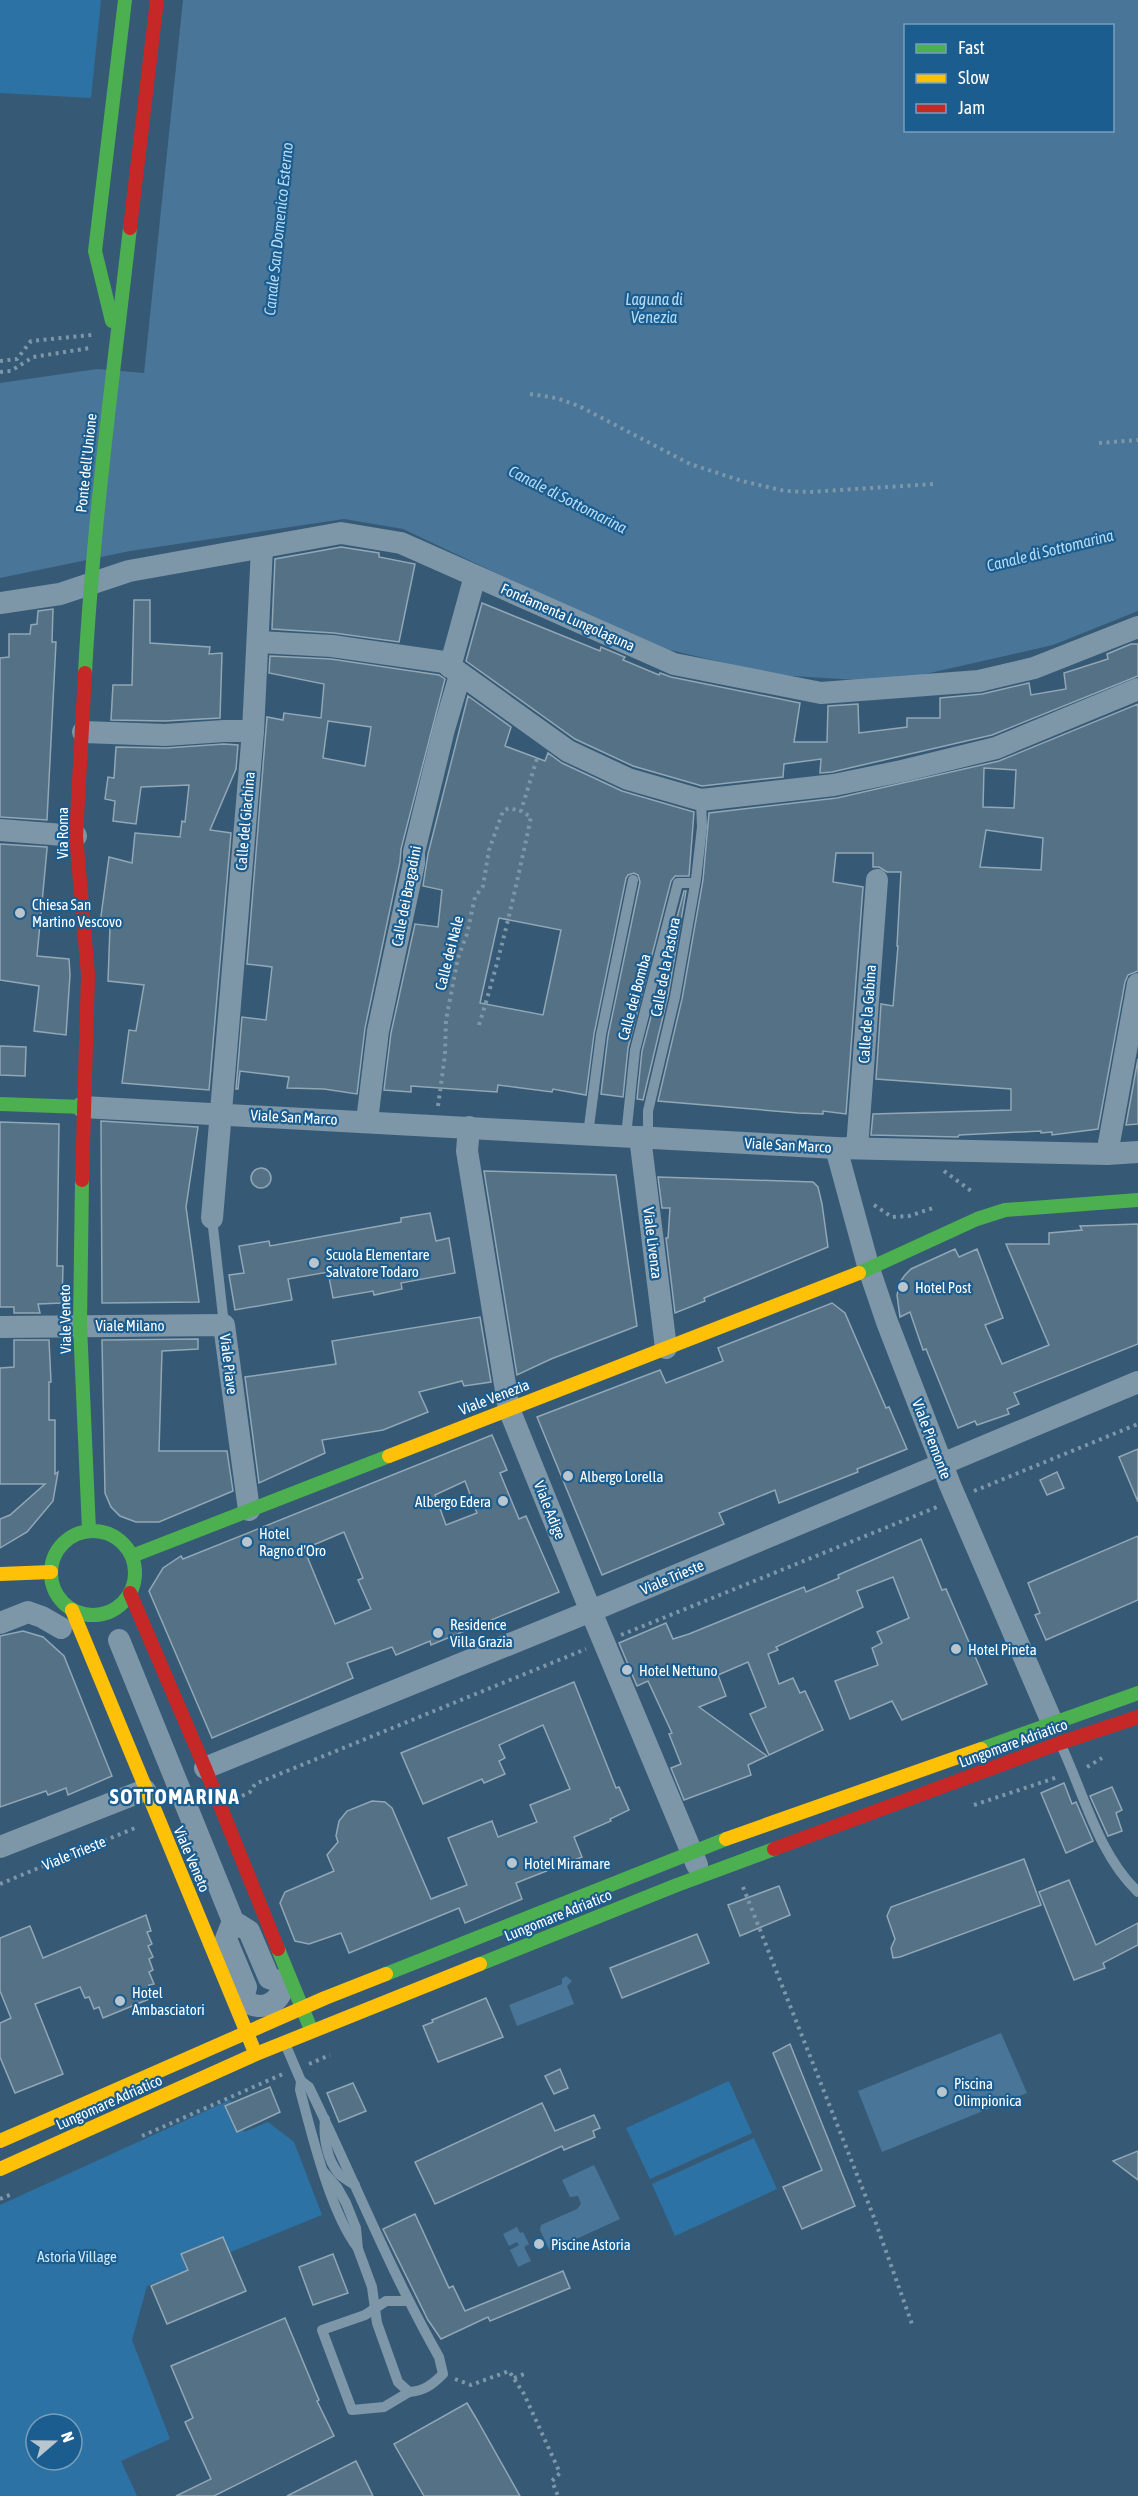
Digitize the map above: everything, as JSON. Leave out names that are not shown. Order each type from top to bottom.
[{"type":"street","points":[[117,342],[95,251],[125,0]]},
{"type":"street","name":"Ponte dell'Unione","points":[[92,559],[112,370],[157,0]]},
{"type":"street","name":"Fondamenta Lungolaguna","points":[[0,603],[60,594],[129,571],[341,533],[401,543],[674,664],[821,693],[979,681],[1034,668],[1138,627]]},
{"type":"street","name":"Calle del Giachina","points":[[212,1218],[219,1106],[253,732],[262,548]]},
{"type":"street","name":"Via Roma","points":[[83,1107],[88,975],[75,836],[92,559]]},
{"type":"street","name":"Calle dei Bragadini","points":[[367,1121],[378,1031],[412,873],[414,852],[444,729],[475,576]]},
{"type":"street","points":[[259,642],[333,646],[444,662],[568,751],[628,779],[701,800],[834,785],[996,748],[1138,689]]},
{"type":"street","points":[[83,732],[165,735],[224,731],[253,732]]},
{"type":"street","points":[[0,830],[75,836]]},
{"type":"street","name":"Calle de la Gabina","points":[[846,1148],[877,880]]},
{"type":"street","points":[[1107,1154],[1138,984]]},
{"type":"street","name":"Viale San Marco","points":[[0,1104],[83,1107],[219,1106],[367,1121],[916,1151],[1107,1154],[1138,1152]]},
{"type":"street","name":"Viale Veneto","points":[[83,1107],[80,1325],[89,1530]]},
{"type":"street","name":"Viale Adige","points":[[469,1127],[467,1151],[509,1409],[701,1875]]},
{"type":"street","name":"Viale Livenza","points":[[638,1137],[666,1348]]},
{"type":"street","name":"Viale Piemonte","points":[[846,1148],[869,1269],[941,1463],[1056,1733]]},
{"type":"street","points":[[869,1269],[977,1219],[1005,1210],[1138,1200]]},
{"type":"street","name":"Viale Venezia","points":[[132,1556],[869,1269]]},
{"type":"street","name":"Viale Milano","points":[[0,1327],[224,1325]]},
{"type":"street","name":"Viale Piave","points":[[224,1325],[249,1510]]},
{"type":"street","name":"Viale Trieste","points":[[205,1768],[591,1611],[1138,1382]]},
{"type":"street","points":[[0,1623],[28,1612],[42,1617],[67,1619],[105,1613],[119,1606],[130,1593],[134,1581],[132,1556],[115,1536],[102,1531],[89,1530],[74,1534],[62,1544],[54,1557],[51,1572],[53,1587],[61,1600],[67,1619]]},
{"type":"street","points":[[0,1574],[51,1572]]},
{"type":"street","points":[[130,1593],[205,1768],[312,2031]]},
{"type":"street","name":"Viale Veneto","points":[[67,1619],[145,1790],[256,2054]]},
{"type":"street","points":[[119,1640],[186,1806],[209,1892],[233,1921]]},
{"type":"street","name":"Lungomare Adriatico","points":[[0,2169],[256,2054],[1056,1733],[1138,1693]]},
{"type":"street","name":"Lungomare Adriatico","points":[[0,2141],[302,2007],[691,1851],[1056,1733],[1138,1717]]},
{"type":"street","points":[[0,1847],[145,1790]]},
{"type":"street","points":[[209,1892],[241,1879]]},
{"type":"lane","name":"Calle de la Pastora","points":[[638,1137],[648,1111],[675,997],[695,884],[702,827],[701,800]]},
{"type":"lane","points":[[588,1134],[602,1035],[633,880]]},
{"type":"lane","name":"Calle dei Bomba","points":[[638,1137],[635,1050],[678,883],[695,884]]},
{"type":"lane","name":"Viale Piave","points":[[212,1218],[224,1325]]},
{"type":"lane","points":[[1056,1733],[1105,1847],[1124,1879],[1138,1892]]},
{"type":"lane","points":[[285,2043],[301,2081],[300,2090],[323,2171],[337,2187],[356,2228],[358,2249],[377,2308],[377,2323],[398,2382],[409,2392]]},
{"type":"lane","points":[[301,2081],[309,2087],[325,2119],[323,2135],[330,2156],[339,2174],[355,2185],[407,2301],[439,2357],[443,2374],[433,2384],[420,2391],[409,2392],[384,2407],[352,2410],[322,2330],[366,2315],[386,2301],[407,2301]]},
{"type":"path","points":[[0,361],[17,359],[31,341],[89,334],[117,342]]},
{"type":"path","points":[[530,394],[556,398],[579,406],[690,464],[742,482],[785,491],[810,492],[933,484]]},
{"type":"path","points":[[1099,443],[1138,440]]},
{"type":"path","points":[[479,1025],[500,959],[531,817],[521,811],[545,734]]},
{"type":"path","name":"Calle dei Nale","points":[[436,1125],[445,1056],[446,1020],[458,958],[467,934],[475,897],[483,886],[489,850],[503,811],[509,808],[521,811]]},
{"type":"path","points":[[916,1151],[980,1197],[970,1199]]},
{"type":"path","points":[[872,1198],[874,1204],[892,1217],[909,1216],[939,1206]]},
{"type":"path","points":[[618,1636],[1138,1424]]},
{"type":"path","points":[[239,1797],[250,1792],[255,1784],[594,1646]]},
{"type":"path","points":[[1087,1767],[1108,1756]]},
{"type":"path","points":[[964,1809],[1053,1777],[1062,1777]]},
{"type":"path","name":"Viale Trieste","points":[[0,1884],[138,1827]]},
{"type":"path","points":[[735,1891],[754,1884]]},
{"type":"path","points":[[743,1887],[873,2215],[912,2324]]},
{"type":"path","points":[[308,2064],[336,2052]]},
{"type":"path","points":[[138,2138],[284,2074]]},
{"type":"path","points":[[0,2199],[21,2190]]},
{"type":"path","points":[[443,2374],[471,2385],[509,2371],[524,2394],[560,2473],[552,2481],[558,2496]]},
{"type":"path","points":[[514,2378],[527,2373]]},
{"type":"green space","points":[[0,0],[101,0],[91,98],[0,93]]},
{"type":"green space","points":[[729,2081],[752,2133],[650,2179],[626,2128]]},
{"type":"green space","name":"Astoria Village","points":[[230,2100],[244,2132],[268,2122],[294,2142],[322,2215],[147,2286],[132,2340],[170,2439],[121,2461],[137,2496],[0,2496],[0,2205]]},
{"type":"green space","points":[[754,2138],[777,2189],[675,2236],[652,2184]]},
{"type":"water","name":"Laguna di Venezia","points":[[183,0],[1138,0],[1138,611],[1053,645],[890,682],[776,675],[649,645],[403,529],[344,519],[130,551],[0,578],[0,383],[97,369],[144,373]]},
{"type":"water","points":[[566,1976],[572,1981],[567,1986],[574,2004],[517,2026],[509,2005],[562,1984],[562,1979]]},
{"type":"water","name":"Piscina Olimpionica","points":[[1001,2033],[1027,2093],[882,2152],[858,2091]]},
{"type":"water","points":[[594,2165],[620,2219],[550,2251],[540,2230],[541,2225],[577,2209],[581,2204],[578,2196],[570,2197],[562,2180]]},
{"type":"water","points":[[517,2227],[520,2233],[523,2232],[529,2244],[524,2247],[531,2261],[518,2267],[510,2250],[519,2245],[517,2242],[509,2246],[503,2234]]},
{"type":"building","points":[[341,547],[379,553],[379,557],[415,564],[399,642],[334,633],[272,629],[275,559]]},
{"type":"building","points":[[134,600],[150,600],[150,643],[210,647],[209,654],[222,653],[220,718],[165,721],[111,720],[113,685],[132,685]]},
{"type":"building","points":[[482,603],[600,651],[601,647],[625,657],[623,660],[659,675],[660,673],[800,703],[794,742],[827,742],[828,706],[858,704],[859,733],[907,727],[907,718],[940,718],[940,698],[982,694],[1029,683],[1031,695],[1066,689],[1064,673],[1108,659],[1107,654],[1131,644],[1138,644],[1138,676],[992,735],[832,772],[820,773],[821,759],[784,764],[783,777],[702,786],[633,766],[575,739],[466,661]]},
{"type":"building","points":[[53,609],[52,642],[56,642],[47,820],[0,817],[0,658],[9,657],[9,634],[30,634],[31,625],[37,624],[38,611]]},
{"type":"building","points":[[270,656],[331,659],[439,675],[445,679],[401,849],[365,1028],[357,1094],[324,1089],[287,1088],[289,1077],[240,1071],[238,1089],[236,1089],[242,1017],[266,1020],[272,967],[247,964],[267,717],[283,720],[284,713],[321,718],[324,684],[269,673]],"holes":[[[328,721],[371,727],[365,766],[323,758]]]},
{"type":"building","points":[[468,696],[511,727],[505,746],[545,761],[548,753],[562,763],[622,791],[694,812],[689,876],[675,876],[671,881],[628,1048],[623,1097],[601,1094],[608,1036],[640,882],[638,875],[634,873],[626,878],[594,1034],[586,1095],[553,1089],[552,1092],[498,1085],[497,1092],[411,1086],[411,1092],[384,1090],[391,1033],[415,924],[438,927],[442,890],[423,886],[428,854]],"holes":[[[499,918],[561,930],[543,1015],[480,1003]]]},
{"type":"building","points":[[1138,704],[1138,971],[1128,975],[1125,982],[1098,1129],[1052,1135],[1052,1132],[1041,1133],[1041,1131],[959,1135],[958,1137],[871,1135],[873,1114],[1011,1110],[1011,1089],[876,1079],[881,1004],[893,1006],[901,872],[887,872],[879,867],[873,867],[873,853],[836,853],[833,882],[863,887],[846,1114],[823,1111],[823,1114],[798,1113],[658,1101],[682,999],[703,880],[709,813],[837,798],[999,761]],"holes":[[[984,768],[1016,770],[1014,808],[983,807]],[[986,830],[1043,838],[1041,870],[980,867]]]},
{"type":"building","points":[[238,745],[236,769],[210,830],[231,833],[209,1090],[122,1083],[129,1030],[136,1031],[144,985],[108,981],[110,927],[102,925],[101,916],[109,857],[132,863],[135,833],[180,837],[182,821],[185,822],[189,785],[141,787],[136,824],[113,821],[115,801],[105,799],[108,777],[114,778],[116,747],[166,748]]},
{"type":"building","name":"Chiesa San Martino Vescovo","points":[[0,844],[47,847],[37,956],[69,959],[66,1035],[34,1031],[39,986],[0,980]]},
{"type":"building","points":[[684,891],[686,891],[668,995],[643,1100],[637,1099],[642,1051]]},
{"type":"building","points":[[0,1046],[26,1047],[25,1076],[0,1075]]},
{"type":"building","points":[[1138,1059],[1138,1124],[1126,1125]]},
{"type":"building","points":[[101,1121],[198,1127],[186,1207],[199,1302],[102,1303]]},
{"type":"building","points":[[0,1122],[59,1124],[57,1266],[63,1266],[62,1303],[38,1304],[40,1313],[14,1313],[14,1307],[0,1307]]},
{"type":"building","points":[[257,1168],[265,1168],[271,1174],[271,1182],[265,1188],[257,1188],[251,1182],[251,1174]]},
{"type":"building","points":[[484,1171],[616,1175],[637,1326],[551,1359],[517,1375]]},
{"type":"building","points":[[658,1177],[813,1182],[818,1187],[822,1204],[828,1247],[704,1298],[705,1301],[675,1313],[666,1238],[668,1238],[670,1208],[662,1208]]},
{"type":"building","name":"Scuola Elementare Salvatore Todaro","points":[[430,1213],[436,1241],[449,1238],[455,1273],[401,1283],[402,1289],[374,1295],[373,1291],[333,1298],[328,1272],[288,1279],[292,1300],[235,1310],[229,1275],[244,1273],[239,1246],[269,1241],[270,1246],[401,1222],[401,1218]]},
{"type":"building","points":[[1138,1224],[1138,1344],[1014,1393],[1019,1404],[1007,1409],[1009,1414],[977,1425],[975,1421],[958,1428],[926,1349],[923,1350],[910,1312],[900,1317],[897,1295],[900,1282],[905,1275],[911,1269],[955,1249],[959,1257],[977,1249],[1003,1318],[985,1325],[1002,1364],[1049,1345],[1006,1244],[1049,1244],[1049,1233],[1082,1230],[1080,1226]]},
{"type":"building","points":[[832,1303],[845,1313],[886,1408],[889,1407],[907,1449],[857,1469],[858,1472],[779,1503],[775,1490],[719,1513],[724,1524],[602,1575],[537,1417],[660,1370],[666,1383],[723,1361],[718,1348]]},
{"type":"building","points":[[480,1317],[491,1382],[464,1386],[462,1381],[419,1392],[428,1412],[383,1430],[322,1440],[325,1453],[259,1483],[245,1377],[336,1364],[332,1341]]},
{"type":"building","points":[[198,1339],[198,1349],[162,1351],[159,1451],[227,1451],[233,1491],[159,1522],[136,1522],[120,1516],[111,1507],[105,1493],[102,1340]]},
{"type":"building","points":[[14,1340],[49,1340],[51,1382],[49,1382],[49,1420],[55,1420],[55,1474],[58,1472],[53,1501],[27,1532],[0,1548],[0,1519],[10,1515],[45,1484],[0,1484],[0,1368],[14,1367]]},
{"type":"building","points":[[492,1435],[507,1470],[500,1473],[519,1519],[526,1516],[559,1592],[431,1645],[430,1641],[396,1655],[392,1647],[347,1663],[353,1678],[212,1738],[149,1591],[163,1568],[181,1556],[183,1559]],"holes":[[[465,1481],[477,1513],[446,1525],[435,1495]],[[344,1532],[363,1578],[358,1580],[371,1609],[335,1624],[304,1549]]]},
{"type":"building","points":[[1138,1449],[1138,1502],[1119,1457]]},
{"type":"building","points":[[1057,1472],[1064,1488],[1047,1495],[1040,1480]]},
{"type":"building","points":[[1138,1536],[1138,1600],[1046,1640],[1035,1615],[1040,1613],[1028,1583]]},
{"type":"building","points":[[921,1539],[942,1590],[946,1589],[987,1684],[902,1720],[892,1701],[850,1719],[835,1681],[878,1665],[872,1648],[882,1643],[877,1632],[909,1618],[893,1577],[857,1591],[863,1607],[776,1647],[778,1650],[768,1654],[779,1684],[793,1678],[800,1693],[805,1691],[823,1730],[769,1755],[750,1714],[766,1707],[748,1662],[718,1675],[726,1696],[699,1707],[767,1756],[748,1765],[751,1775],[684,1800],[671,1768],[681,1764],[669,1734],[672,1733],[648,1681],[637,1686],[619,1643],[666,1623],[673,1639],[689,1634],[804,1587],[806,1592],[839,1578],[838,1575]]},
{"type":"building","points":[[23,1631],[43,1637],[64,1656],[112,1776],[68,1795],[66,1788],[48,1795],[46,1791],[0,1807],[0,1636]]},
{"type":"building","points":[[574,1682],[616,1788],[619,1787],[629,1810],[610,1819],[611,1821],[574,1837],[582,1857],[516,1883],[522,1899],[465,1923],[459,1908],[349,1953],[341,1933],[309,1944],[295,1941],[280,1903],[285,1892],[334,1871],[327,1855],[338,1842],[336,1836],[339,1821],[347,1811],[372,1801],[385,1802],[392,1808],[431,1899],[467,1885],[448,1838],[492,1821],[498,1837],[537,1822],[530,1805],[570,1789],[543,1725],[499,1745],[505,1758],[499,1761],[505,1774],[484,1783],[482,1779],[423,1804],[401,1753]]},
{"type":"building","points":[[1064,1783],[1072,1804],[1076,1802],[1093,1841],[1066,1853],[1041,1793]]},
{"type":"building","points":[[1112,1787],[1122,1810],[1116,1813],[1122,1831],[1108,1836],[1090,1796]]},
{"type":"building","points":[[1024,1859],[1041,1905],[893,1958],[891,1948],[895,1939],[887,1916],[891,1907]]},
{"type":"building","points":[[1069,1880],[1096,1945],[1138,1923],[1138,1945],[1103,1963],[1105,1968],[1074,1980],[1039,1892]]},
{"type":"building","points":[[779,1886],[790,1915],[740,1936],[728,1905]]},
{"type":"building","points":[[146,1915],[151,1931],[147,1932],[152,1944],[148,1946],[153,1957],[149,1959],[153,1970],[149,1972],[154,1984],[149,1985],[154,1997],[103,2018],[99,2007],[94,2009],[89,1997],[85,1998],[80,1987],[35,2004],[63,2074],[15,2093],[0,2057],[0,2023],[11,2018],[0,1991],[0,1938],[30,1926],[43,1958]]},
{"type":"building","points":[[697,1934],[709,1963],[622,1998],[610,1968]]},
{"type":"building","points":[[486,1998],[503,2037],[438,2062],[423,2026],[433,2022],[432,2020]]},
{"type":"building","points":[[790,2044],[855,2206],[802,2229],[783,2187],[822,2170],[773,2053]]},
{"type":"building","points":[[560,2069],[568,2088],[554,2094],[545,2076]]},
{"type":"building","points":[[353,2083],[366,2111],[339,2122],[327,2093]]},
{"type":"building","points":[[270,2087],[280,2112],[237,2132],[225,2106]]},
{"type":"building","points":[[542,2103],[555,2131],[594,2115],[600,2128],[593,2131],[595,2137],[564,2150],[562,2146],[435,2204],[415,2162]]},
{"type":"building","points":[[1138,2151],[1138,2180],[1113,2161]]},
{"type":"building","points":[[415,2214],[449,2288],[453,2286],[465,2311],[563,2271],[570,2288],[490,2321],[488,2317],[441,2339],[428,2320],[383,2229]]},
{"type":"building","points":[[223,2237],[246,2291],[167,2324],[151,2286],[188,2270],[181,2254]]},
{"type":"building","points":[[333,2254],[348,2293],[313,2305],[299,2267]]},
{"type":"building","points":[[285,2318],[319,2400],[317,2401],[334,2436],[214,2496],[176,2496],[211,2479],[185,2422],[193,2418],[171,2366]]},
{"type":"building","points":[[467,2403],[520,2496],[424,2496],[394,2444]]},
{"type":"building","points":[[356,2461],[373,2496],[287,2496]]},
{"type":"traffic: fast","points":[[112,321],[95,251],[125,0]]},
{"type":"traffic: fast","points":[[85,673],[98,506],[130,228]]},
{"type":"traffic: fast","points":[[0,1104],[83,1107]]},
{"type":"traffic: fast","points":[[82,1180],[80,1325],[89,1530]]},
{"type":"traffic: fast","points":[[859,1273],[977,1219],[1005,1210],[1138,1200]]},
{"type":"traffic: fast","points":[[132,1556],[389,1456]]},
{"type":"traffic: fast","points":[[93,1531],[109,1534],[123,1543],[132,1557],[135,1573],[132,1589],[123,1603],[109,1612],[93,1615],[77,1612],[63,1603],[54,1589],[51,1573],[54,1557],[63,1543],[77,1534],[93,1531]]},
{"type":"traffic: fast","points":[[981,1749],[1138,1693]]},
{"type":"traffic: fast","points":[[386,1974],[726,1839]]},
{"type":"traffic: fast","points":[[480,1964],[677,1885],[774,1849]]},
{"type":"traffic: fast","points":[[278,1949],[310,2027]]},
{"type":"traffic: slow","points":[[389,1456],[859,1273]]},
{"type":"traffic: slow","points":[[0,1574],[51,1572]]},
{"type":"traffic: slow","points":[[72,1610],[254,2050]]},
{"type":"traffic: slow","points":[[726,1839],[981,1749]]},
{"type":"traffic: slow","points":[[0,2169],[256,2054],[480,1964]]},
{"type":"traffic: slow","points":[[0,2141],[325,1998],[386,1974]]},
{"type":"traffic: jam","points":[[130,228],[157,0]]},
{"type":"traffic: jam","points":[[82,1180],[88,975],[76,836],[85,673]]},
{"type":"traffic: jam","points":[[130,1593],[205,1768],[278,1949]]},
{"type":"traffic: jam","points":[[774,1849],[1060,1743],[1138,1717]]},
{"type":"place","name":"Chiesa San Martino Vescovo","points":[[20,913]]},
{"type":"place","name":"Scuola Elementare Salvatore Todaro","points":[[314,1263]]},
{"type":"place","name":"Hotel Post","points":[[903,1287]]},
{"type":"place","name":"Albergo Lorella","points":[[568,1476]]},
{"type":"place","name":"Albergo Edera","points":[[503,1501]]},
{"type":"place","name":"Hotel Ragno d'Oro","points":[[247,1542]]},
{"type":"place","name":"Residence Villa Grazia","points":[[438,1633]]},
{"type":"place","name":"Hotel Pineta","points":[[956,1649]]},
{"type":"place","name":"Hotel Nettuno","points":[[627,1670]]},
{"type":"place","name":"Hotel Miramare","points":[[512,1863]]},
{"type":"place","name":"Hotel Ambasciatori","points":[[120,2001]]},
{"type":"place","name":"Piscina Olimpionica","points":[[942,2092]]},
{"type":"place","name":"Piscine Astoria","points":[[539,2244]]},
{"type":"district","name":"SOTTOMARINA","points":[[175,1796]]},
{"type":"water label","name":"Canale San Domenico Esterno","points":[[278,229]]},
{"type":"water label","name":"Canale di Sottomarina","points":[[568,499]]},
{"type":"water label","name":"Canale di Sottomarina","points":[[1050,550]]}]
